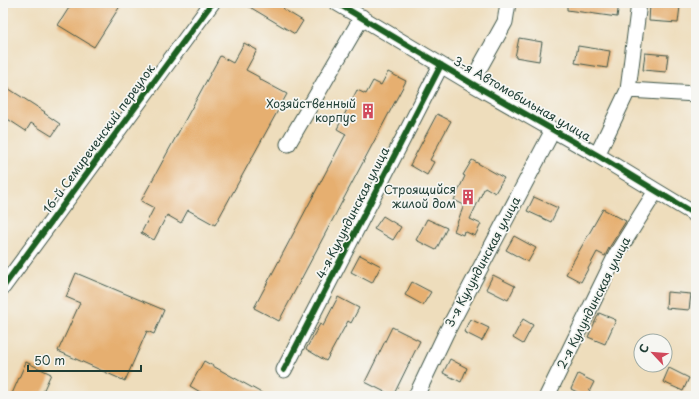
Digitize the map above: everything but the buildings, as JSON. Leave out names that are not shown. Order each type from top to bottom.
[{"type":"street","name":"16-й Семиреченский переулок","points":[[3,287],[212,3]]},
{"type":"street","name":"3-я Автомобильная улица","points":[[337,3],[471,83],[597,155],[696,215]]},
{"type":"street","points":[[471,83],[505,22],[508,3]]},
{"type":"street","points":[[597,155],[628,90],[639,3]]},
{"type":"street","points":[[288,144],[362,18]]},
{"type":"street","name":"4-я Кулундинская улица","points":[[284,370],[441,65]]},
{"type":"street","points":[[628,90],[696,94]]},
{"type":"street","name":"3-я Кулундинская улица","points":[[422,394],[446,333],[553,130]]},
{"type":"street","name":"2-я Кулундинская улица","points":[[547,396],[617,253],[656,191]]},
{"type":"cycle path","points":[[3,287],[212,3]]},
{"type":"cycle path","points":[[337,3],[471,83],[597,155],[696,215]]},
{"type":"cycle path","points":[[284,370],[441,65]]},
{"type":"place","name":"Хозяйственный корпус","points":[[368,111]]},
{"type":"place","name":"Строящийся жилой дом","points":[[468,197]]}]
